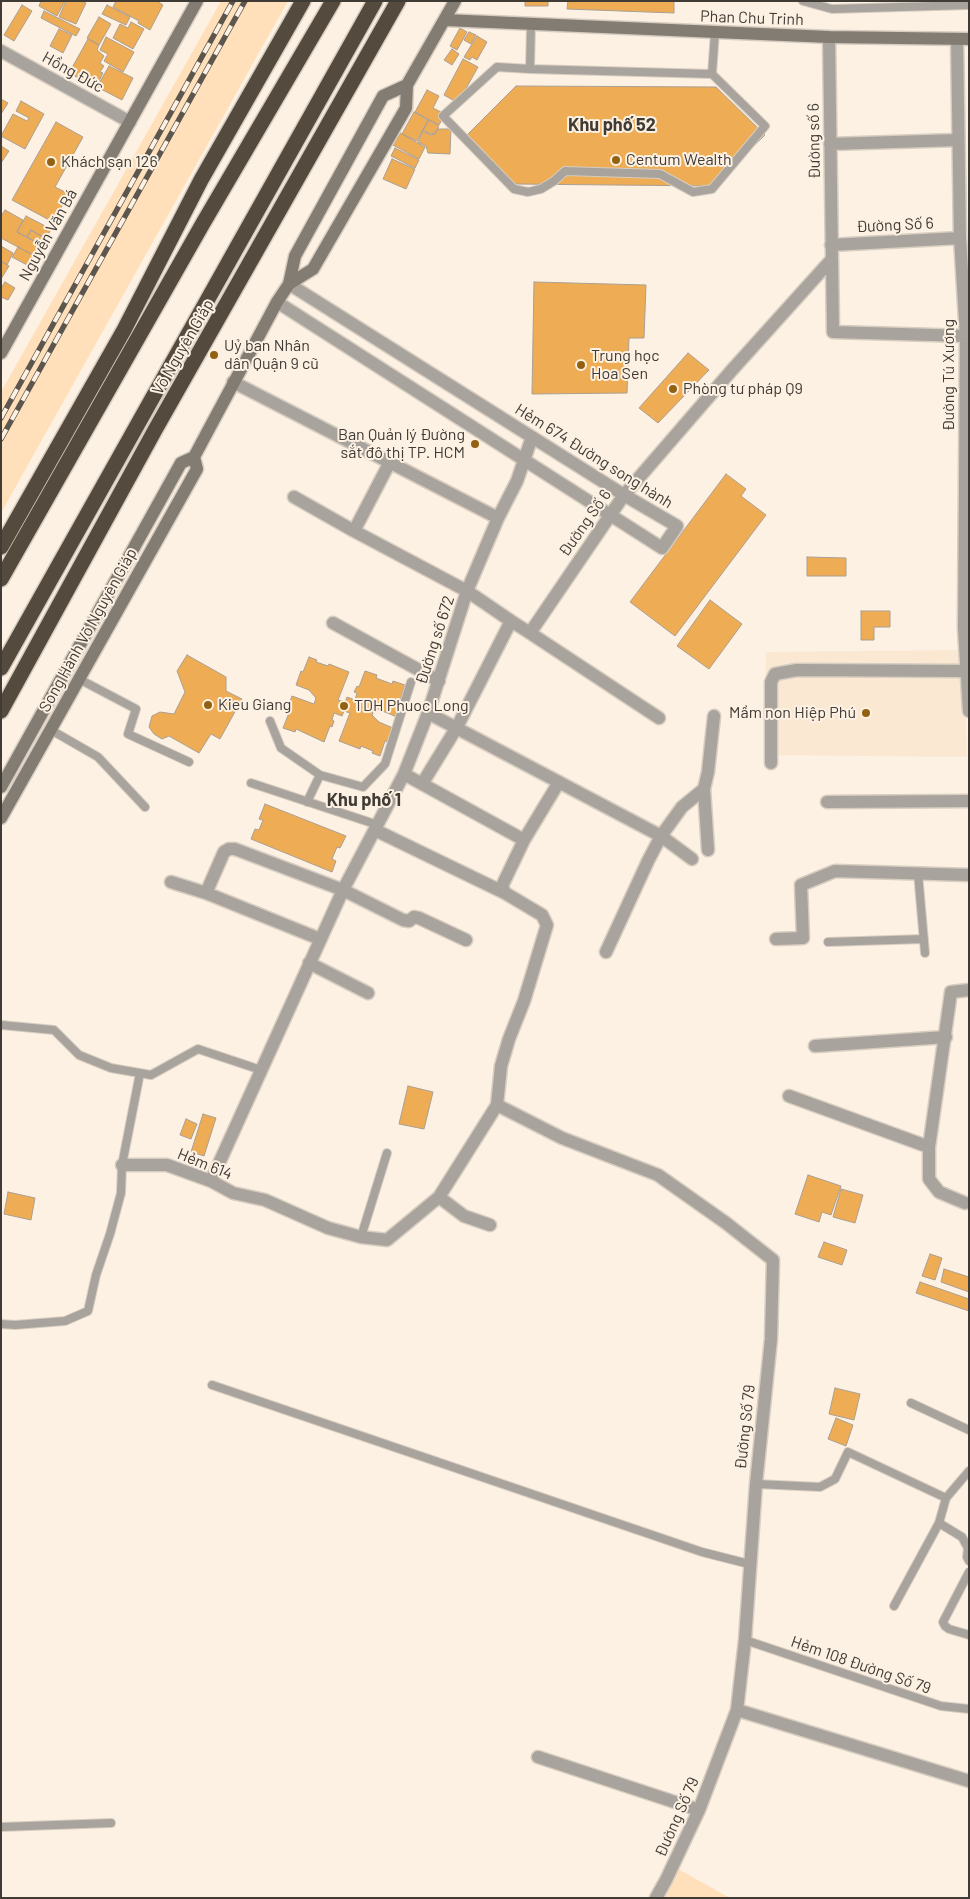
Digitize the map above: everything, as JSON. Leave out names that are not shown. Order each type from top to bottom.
[{"type":"highway","points":[[1,547],[124,330],[201,180],[303,1]]},
{"type":"highway","points":[[1,579],[202,225],[333,1]]},
{"type":"highway","name":"Võ Nguyên Giáp","points":[[1,668],[375,1]]},
{"type":"highway","name":"Võ Nguyên Giáp","points":[[1,711],[151,439],[398,1]]},
{"type":"highway","points":[[201,180],[202,225]]},
{"type":"highway","points":[[124,330],[154,310]]},
{"type":"main road","name":"Nguyễn Văn Bá","points":[[2,348],[197,1]]},
{"type":"main road","points":[[289,284],[313,269],[406,108],[407,85],[455,1]]},
{"type":"main road","name":"Phan Chu Trinh","points":[[445,20],[829,37],[963,39]]},
{"type":"main road","points":[[289,284],[295,256],[382,96],[407,85]]},
{"type":"main road","name":"Song Hành Võ Nguyên Giáp","points":[[1,787],[181,463],[194,457],[233,382],[289,284]]},
{"type":"main road","name":"Song Hành Võ Nguyên Giáp","points":[[1,818],[197,469],[194,457]]},
{"type":"street","name":"Đường số 6","points":[[829,37],[833,332],[966,336]]},
{"type":"street","name":"Đường Tú Xương","points":[[963,39],[958,140],[960,238],[966,336],[965,671],[969,711]]},
{"type":"street","name":"Hồng Đức","points":[[1,51],[130,122]]},
{"type":"street","points":[[830,144],[958,140]]},
{"type":"street","name":"Đường Số 6","points":[[832,245],[960,238]]},
{"type":"street","name":"Đường Số 6","points":[[530,633],[624,495],[732,370],[832,259]]},
{"type":"street","name":"Hẻm 674 Đường song hành","points":[[277,302],[662,548],[677,526],[624,495],[289,284]]},
{"type":"street","points":[[233,382],[498,518]]},
{"type":"street","name":"Đường số 672","points":[[211,1181],[343,890],[404,774],[439,681],[468,591],[498,518],[517,481],[532,437]]},
{"type":"street","points":[[354,531],[390,462]]},
{"type":"street","points":[[294,497],[468,591],[659,718]]},
{"type":"street","points":[[422,784],[457,727],[511,621]]},
{"type":"street","points":[[333,623],[439,681]]},
{"type":"street","points":[[771,762],[770,682],[775,674],[797,670],[965,671]]},
{"type":"street","points":[[428,712],[661,836],[692,859]]},
{"type":"street","points":[[708,850],[704,789],[708,772],[714,716]]},
{"type":"street","points":[[404,774],[524,840]]},
{"type":"street","points":[[505,893],[502,886],[524,840],[559,782]]},
{"type":"street","points":[[606,952],[661,836],[682,807],[704,789]]},
{"type":"street","points":[[827,802],[969,801]]},
{"type":"street","points":[[376,828],[505,893],[542,915],[547,925],[501,1066],[497,1105],[439,1197],[464,1216],[490,1225]]},
{"type":"street","points":[[206,893],[224,852],[229,849],[235,849],[343,890],[403,920],[409,921],[414,917],[419,918],[466,940]]},
{"type":"street","points":[[776,939],[802,938],[801,885],[835,871],[969,874]]},
{"type":"street","points":[[171,882],[206,893],[320,939]]},
{"type":"street","points":[[309,963],[368,993]]},
{"type":"street","points":[[964,1203],[939,1192],[929,1179],[930,1147],[951,992],[969,990]]},
{"type":"street","points":[[815,1046],[946,1037]]},
{"type":"street","points":[[789,1096],[930,1147]]},
{"type":"street","name":"Đường Số 79","points":[[497,1105],[562,1138],[658,1175],[726,1223],[773,1260],[771,1339],[756,1484],[745,1640],[737,1710],[700,1810],[656,1898]]},
{"type":"street","name":"Hẻm 614","points":[[122,1165],[167,1165],[211,1181],[233,1193],[265,1200],[328,1228],[387,1240],[439,1197]]},
{"type":"street","points":[[737,1710],[969,1781]]},
{"type":"street","points":[[538,1757],[700,1810]]},
{"type":"lane","points":[[804,1],[832,9],[969,5]]},
{"type":"lane","points":[[530,69],[532,25]]},
{"type":"lane","points":[[712,74],[715,32]]},
{"type":"lane","points":[[497,67],[530,69],[712,74],[765,126],[712,189],[693,192],[660,174],[566,171],[541,189],[528,192],[514,189],[443,116],[497,67]]},
{"type":"lane","points":[[80,679],[136,709],[128,734],[189,762]]},
{"type":"lane","points":[[270,722],[281,748],[320,775],[363,787],[385,764],[411,682]]},
{"type":"lane","points":[[51,730],[98,757],[145,807]]},
{"type":"lane","points":[[307,802],[320,775]]},
{"type":"lane","points":[[251,783],[376,828]]},
{"type":"lane","points":[[918,873],[925,953]]},
{"type":"lane","points":[[828,942],[924,939]]},
{"type":"lane","points":[[1,1025],[54,1030],[80,1055],[111,1068],[151,1076],[198,1049],[261,1070]]},
{"type":"lane","points":[[1,1324],[16,1325],[65,1321],[88,1311],[96,1275],[121,1193],[122,1165],[140,1073]]},
{"type":"lane","points":[[361,1236],[387,1153]]},
{"type":"lane","points":[[212,1385],[702,1552],[749,1564]]},
{"type":"lane","points":[[911,1404],[969,1430]]},
{"type":"lane","points":[[756,1484],[820,1487],[835,1479],[848,1452],[946,1498]]},
{"type":"lane","points":[[894,1606],[939,1523],[946,1498],[969,1471]]},
{"type":"lane","points":[[939,1523],[962,1537],[968,1548],[967,1557],[969,1561]]},
{"type":"lane","points":[[969,1572],[943,1622],[949,1629],[969,1635]]},
{"type":"lane","name":"Hẻm 108 Đường Số 79","points":[[745,1640],[941,1706],[969,1709]]},
{"type":"lane","points":[[1,1827],[111,1823]]},
{"type":"shaded area","points":[[221,1],[288,1],[1,513],[1,392]]},
{"type":"shaded area","name":"Mầm non Hiệp Phú","points":[[964,650],[967,757],[764,755],[766,652]]},
{"type":"shaded area","points":[[678,1869],[730,1898],[662,1898]]},
{"type":"building","points":[[41,1],[65,1],[57,16],[39,6]]},
{"type":"building","points":[[66,1],[82,1],[86,3],[76,24],[59,17]]},
{"type":"building","points":[[116,1],[157,1],[163,5],[150,30],[138,23],[139,21],[113,7]]},
{"type":"building","points":[[525,1],[548,1],[548,6],[525,6]]},
{"type":"building","points":[[568,1],[674,1],[674,13],[567,9]]},
{"type":"building","points":[[22,5],[32,11],[14,41],[4,35]]},
{"type":"building","points":[[107,5],[130,17],[126,25],[102,14]]},
{"type":"building","points":[[44,11],[80,29],[76,36],[41,18]]},
{"type":"building","points":[[99,17],[111,24],[99,45],[87,38]]},
{"type":"building","points":[[131,22],[144,29],[133,49],[113,38],[120,24],[128,28]]},
{"type":"building","points":[[460,28],[467,32],[457,50],[450,46]]},
{"type":"building","points":[[59,29],[72,35],[63,53],[50,46]]},
{"type":"building","points":[[469,32],[476,35],[471,44],[464,40]]},
{"type":"building","points":[[477,36],[487,42],[477,60],[472,57],[470,60],[464,57]]},
{"type":"building","points":[[106,37],[134,52],[123,72],[104,61],[108,54],[100,50]]},
{"type":"building","points":[[88,39],[99,45],[97,50],[104,56],[100,63],[104,66],[100,72],[103,73],[96,87],[69,73]]},
{"type":"building","points":[[452,49],[459,54],[452,65],[444,60]]},
{"type":"building","points":[[463,59],[478,67],[458,103],[444,95]]},
{"type":"building","points":[[109,66],[133,78],[122,100],[97,87]]},
{"type":"building","name":"Centum Wealth","points":[[516,86],[716,87],[765,135],[714,186],[515,184],[467,135]]},
{"type":"building","points":[[427,90],[439,96],[433,108],[445,114],[439,125],[415,112]]},
{"type":"building","points":[[1,99],[8,103],[1,114]]},
{"type":"building","points":[[21,101],[44,114],[25,149],[1,136],[13,114],[27,121],[29,118],[16,111]]},
{"type":"building","points":[[414,112],[428,120],[417,141],[402,134]]},
{"type":"building","points":[[429,120],[439,126],[435,133],[430,134],[423,130]]},
{"type":"building","name":"Khách sạn 126","points":[[56,122],[83,137],[55,187],[69,194],[53,222],[12,200]]},
{"type":"building","points":[[438,129],[451,129],[450,154],[428,153],[426,146],[418,142],[423,131],[430,135],[435,134]]},
{"type":"building","points":[[400,133],[425,147],[419,159],[393,145]]},
{"type":"building","points":[[1,146],[9,151],[1,163]]},
{"type":"building","points":[[395,148],[419,160],[415,168],[391,156]]},
{"type":"building","points":[[392,159],[415,169],[406,189],[383,179]]},
{"type":"building","points":[[5,210],[23,220],[17,232],[39,244],[33,255],[1,238],[1,216]]},
{"type":"building","points":[[26,216],[51,229],[46,239],[31,230],[27,237],[17,232]]},
{"type":"building","points":[[31,230],[43,237],[39,244],[27,237]]},
{"type":"building","points":[[1,246],[13,253],[7,265],[1,261]]},
{"type":"building","points":[[18,247],[33,255],[27,265],[12,257]]},
{"type":"building","points":[[1,261],[9,266],[1,279]]},
{"type":"building","points":[[5,282],[15,288],[8,300],[1,297],[1,288]]},
{"type":"building","name":"Trung học Hoa Sen","points":[[534,282],[646,285],[644,338],[629,338],[627,393],[532,394]]},
{"type":"building","name":"Phòng tư pháp Q9","points":[[688,353],[709,370],[658,423],[639,408]]},
{"type":"building","points":[[726,474],[746,489],[741,496],[766,515],[675,636],[630,602]]},
{"type":"building","points":[[807,557],[846,558],[846,576],[807,576]]},
{"type":"building","points":[[710,600],[742,624],[709,669],[677,646]]},
{"type":"building","points":[[861,611],[890,611],[890,627],[874,627],[874,640],[861,640]]},
{"type":"building","name":"Kieu Giang","points":[[187,655],[226,677],[226,691],[242,699],[220,739],[211,734],[199,753],[169,736],[162,739],[154,734],[149,727],[152,716],[160,712],[174,714],[185,692],[177,671]]},
{"type":"building","name":"TDH Phuoc Long","points":[[309,657],[317,660],[316,662],[328,666],[329,664],[349,672],[338,700],[345,702],[347,697],[355,700],[357,693],[354,692],[357,686],[359,687],[365,671],[377,675],[376,678],[392,684],[393,681],[405,685],[400,700],[403,701],[397,717],[375,708],[372,715],[379,722],[393,728],[388,742],[385,741],[380,756],[361,746],[360,749],[339,741],[350,713],[344,711],[342,716],[334,713],[332,727],[330,726],[324,742],[296,729],[295,732],[283,728],[289,713],[286,712],[292,696],[314,704],[316,698],[309,690],[296,685]]},
{"type":"building","points":[[265,804],[346,836],[340,848],[337,847],[332,859],[336,861],[332,872],[251,839],[255,829],[259,830],[263,820],[259,819]]},
{"type":"building","points":[[408,1086],[433,1092],[424,1129],[399,1124]]},
{"type":"building","points":[[203,1114],[216,1118],[204,1156],[191,1152]]},
{"type":"building","points":[[186,1119],[197,1124],[191,1139],[180,1135]]},
{"type":"building","points":[[808,1175],[841,1186],[831,1215],[822,1212],[819,1222],[795,1214]]},
{"type":"building","points":[[841,1189],[863,1195],[855,1223],[833,1217]]},
{"type":"building","points":[[8,1192],[35,1198],[31,1220],[4,1214]]},
{"type":"building","points":[[824,1242],[847,1250],[842,1265],[818,1257]]},
{"type":"building","points":[[930,1254],[942,1258],[935,1280],[922,1276]]},
{"type":"building","points":[[944,1269],[969,1277],[969,1292],[941,1282]]},
{"type":"building","points":[[920,1282],[969,1299],[969,1311],[916,1293]]},
{"type":"building","points":[[835,1388],[860,1394],[854,1420],[829,1414]]},
{"type":"building","points":[[836,1418],[853,1425],[846,1446],[828,1439]]},
{"type":"railway","points":[[1,418],[233,1]]},
{"type":"railway","points":[[1,439],[245,1]]},
{"type":"place","name":"Centum Wealth","points":[[616,160]]},
{"type":"place","name":"Khách sạn 126","points":[[51,162]]},
{"type":"place","name":"Uỷ ban Nhân dân Quận 9 cũ","points":[[214,355]]},
{"type":"place","name":"Trung học Hoa Sen","points":[[581,365]]},
{"type":"place","name":"Phòng tư pháp Q9","points":[[673,389]]},
{"type":"place","name":"Ban Quản lý Đường sắt đô thị TP. HCM","points":[[475,444]]},
{"type":"place","name":"Kieu Giang","points":[[208,705]]},
{"type":"place","name":"TDH Phuoc Long","points":[[344,706]]},
{"type":"place","name":"Mầm non Hiệp Phú","points":[[866,713]]},
{"type":"district","name":"Khu phố 52","points":[[612,125]]},
{"type":"district","name":"Khu phố 1","points":[[364,800]]}]
